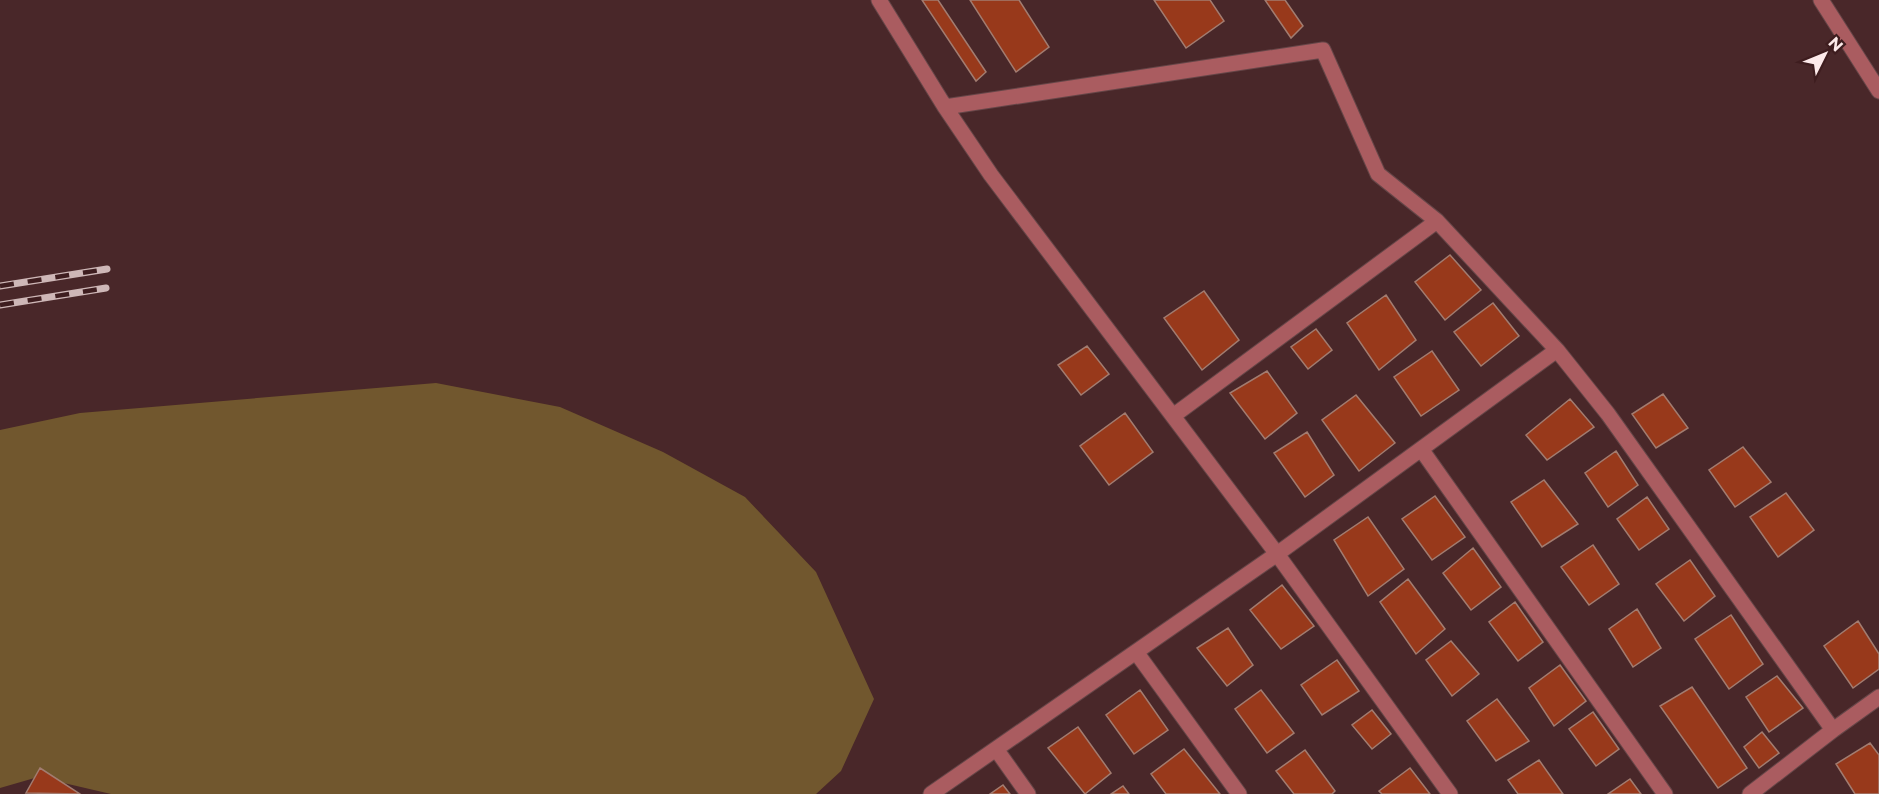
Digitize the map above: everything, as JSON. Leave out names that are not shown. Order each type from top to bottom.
[{"type":"street","points":[[879,0],[990,175],[1277,554],[1450,794]]},
{"type":"street","points":[[1821,0],[1879,91]]},
{"type":"street","points":[[945,107],[1323,50],[1378,174],[1437,221],[1557,350],[1608,414],[1833,730]]},
{"type":"street","points":[[1173,416],[1437,221]]},
{"type":"street","points":[[931,794],[1277,554],[1557,350]]},
{"type":"street","points":[[1421,449],[1665,794]]},
{"type":"street","points":[[1136,651],[1239,794]]},
{"type":"street","points":[[1750,794],[1879,697]]},
{"type":"street","points":[[996,749],[1028,794]]},
{"type":"shaded area","points":[[436,383],[560,407],[663,452],[745,497],[816,572],[874,699],[841,771],[816,794],[111,794],[38,777],[0,788],[0,430],[80,413]]},
{"type":"building","points":[[922,0],[938,0],[986,72],[976,81]]},
{"type":"building","points":[[970,0],[1019,0],[1049,47],[1016,72]]},
{"type":"building","points":[[1154,0],[1210,0],[1224,21],[1186,48]]},
{"type":"building","points":[[1265,0],[1285,0],[1303,26],[1291,38]]},
{"type":"building","points":[[1450,255],[1481,290],[1445,320],[1415,282]]},
{"type":"building","points":[[1204,291],[1239,340],[1202,370],[1164,318]]},
{"type":"building","points":[[1386,295],[1416,340],[1379,370],[1347,323]]},
{"type":"building","points":[[1493,303],[1519,336],[1481,366],[1454,332]]},
{"type":"building","points":[[1316,329],[1332,350],[1308,369],[1291,347]]},
{"type":"building","points":[[1087,346],[1109,374],[1081,395],[1058,365]]},
{"type":"building","points":[[1432,351],[1459,390],[1421,416],[1394,377]]},
{"type":"building","points":[[1267,371],[1297,413],[1265,439],[1230,393]]},
{"type":"building","points":[[1663,394],[1688,428],[1656,448],[1632,414]]},
{"type":"building","points":[[1356,395],[1395,443],[1359,471],[1322,420]]},
{"type":"building","points":[[1570,399],[1594,427],[1547,460],[1526,435]]},
{"type":"building","points":[[1125,413],[1153,452],[1109,485],[1080,446]]},
{"type":"building","points":[[1307,432],[1334,475],[1305,497],[1274,453]]},
{"type":"building","points":[[1743,447],[1771,482],[1735,507],[1709,470]]},
{"type":"building","points":[[1616,451],[1638,485],[1608,507],[1585,473]]},
{"type":"building","points":[[1544,480],[1578,524],[1542,547],[1511,502]]},
{"type":"building","points":[[1786,493],[1814,530],[1778,557],[1750,517]]},
{"type":"building","points":[[1435,496],[1465,537],[1432,560],[1402,519]]},
{"type":"building","points":[[1647,497],[1669,529],[1639,550],[1617,519]]},
{"type":"building","points":[[1368,517],[1404,569],[1368,596],[1334,540]]},
{"type":"building","points":[[1593,545],[1619,584],[1589,605],[1561,567]]},
{"type":"building","points":[[1473,548],[1501,587],[1471,610],[1443,573]]},
{"type":"building","points":[[1690,560],[1715,596],[1684,621],[1656,584]]},
{"type":"building","points":[[1408,579],[1445,629],[1416,654],[1380,602]]},
{"type":"building","points":[[1282,585],[1314,626],[1281,649],[1250,610]]},
{"type":"building","points":[[1515,602],[1543,642],[1518,661],[1489,622]]},
{"type":"building","points":[[1637,609],[1661,648],[1633,667],[1609,629]]},
{"type":"building","points":[[1731,615],[1763,664],[1729,689],[1695,639]]},
{"type":"building","points":[[1858,621],[1879,654],[1879,669],[1853,688],[1824,646]]},
{"type":"building","points":[[1228,628],[1253,665],[1227,686],[1197,648]]},
{"type":"building","points":[[1451,641],[1479,674],[1452,696],[1426,660]]},
{"type":"building","points":[[1337,660],[1359,691],[1322,715],[1301,685]]},
{"type":"building","points":[[1560,665],[1586,701],[1554,726],[1529,688]]},
{"type":"building","points":[[1777,676],[1803,708],[1769,732],[1746,697]]},
{"type":"building","points":[[1692,687],[1747,768],[1718,788],[1660,706]]},
{"type":"building","points":[[1140,690],[1168,730],[1134,754],[1106,715]]},
{"type":"building","points":[[1261,690],[1294,733],[1267,753],[1235,709]]},
{"type":"building","points":[[1497,699],[1529,741],[1496,761],[1467,721]]},
{"type":"building","points":[[1372,710],[1391,734],[1372,749],[1352,725]]},
{"type":"building","points":[[1593,712],[1619,749],[1596,766],[1569,729]]},
{"type":"building","points":[[1078,727],[1111,773],[1085,794],[1048,748]]},
{"type":"building","points":[[1762,732],[1779,753],[1759,768],[1744,747]]},
{"type":"building","points":[[1870,743],[1879,755],[1879,794],[1855,794],[1836,764]]},
{"type":"building","points":[[1184,749],[1220,794],[1166,794],[1151,774]]},
{"type":"building","points":[[1305,750],[1335,791],[1332,794],[1294,794],[1276,771]]},
{"type":"building","points":[[1539,760],[1563,794],[1518,794],[1508,780]]},
{"type":"building","points":[[40,768],[80,794],[26,793]]},
{"type":"building","points":[[1410,768],[1430,794],[1382,794],[1379,791]]},
{"type":"building","points":[[1630,779],[1641,794],[1608,794]]},
{"type":"building","points":[[1003,785],[1010,794],[990,794]]},
{"type":"building","points":[[1123,786],[1129,794],[1111,794]]},
{"type":"railway","points":[[0,286],[107,269]]},
{"type":"railway","points":[[0,305],[106,288]]}]
